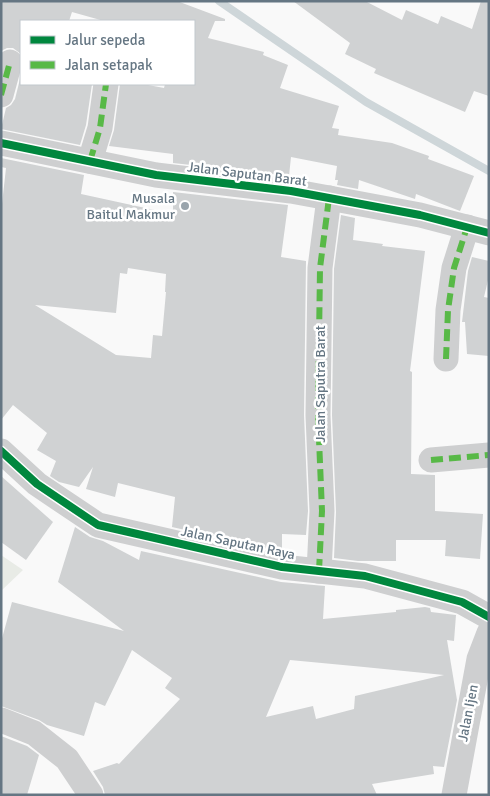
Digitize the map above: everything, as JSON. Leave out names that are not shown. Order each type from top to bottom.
[{"type":"street","points":[[1,95],[10,62]]},
{"type":"street","points":[[90,161],[100,128],[106,85]]},
{"type":"street","name":"Jalan Saputan Barat","points":[[1,143],[156,175],[291,191],[420,215],[478,230]]},
{"type":"street","name":"Jalan Saputra Barat","points":[[319,571],[322,511],[318,415],[320,268],[328,198]]},
{"type":"street","points":[[446,359],[448,310],[454,268],[478,230]]},
{"type":"street","name":"Jalan Saputan Raya","points":[[1,451],[37,484],[98,525],[282,567],[365,576],[454,599],[489,616]]},
{"type":"street","points":[[431,460],[489,455]]},
{"type":"street","name":"Jalan Ijen","points":[[454,795],[479,659],[489,633]]},
{"type":"street","points":[[1,720],[34,733],[67,759],[91,795]]},
{"type":"shaded area","points":[[1,555],[23,570],[1,591]]},
{"type":"building","points":[[1,1],[177,1],[225,19],[225,21],[215,21],[208,38],[264,52],[263,55],[288,65],[280,88],[339,106],[332,128],[339,129],[338,135],[392,143],[429,156],[428,159],[474,176],[460,211],[416,194],[415,199],[359,180],[358,189],[337,185],[338,180],[335,180],[337,166],[291,157],[289,176],[173,163],[173,154],[109,146],[114,130],[120,85],[148,85],[164,88],[165,85],[195,85],[195,20],[100,20],[72,12],[69,20],[20,20],[20,53],[13,48],[1,51]]},
{"type":"building","points":[[293,1],[365,1],[402,20],[406,10],[438,24],[441,16],[472,29],[481,1],[489,1],[489,96],[474,91],[465,112],[374,73],[376,69],[345,54],[350,43]]},
{"type":"building","points":[[20,79],[20,85],[92,85],[86,125],[80,145],[1,129],[6,108],[15,99]]},
{"type":"building","points":[[1,158],[84,175],[81,194],[173,214],[173,192],[288,205],[281,257],[306,261],[304,415],[308,511],[306,535],[282,534],[282,552],[172,527],[175,497],[118,483],[115,497],[86,489],[93,467],[79,487],[59,482],[50,476],[56,461],[37,450],[47,433],[13,405],[1,420],[1,213],[6,168],[1,167]],"holes":[[[128,268],[166,274],[162,336],[153,335],[151,358],[116,355],[35,305],[116,313],[120,273],[127,274]]]},
{"type":"building","points":[[341,215],[355,218],[353,240],[383,244],[382,246],[425,251],[410,371],[412,372],[411,474],[435,475],[435,511],[483,514],[480,559],[445,556],[446,540],[396,540],[396,561],[358,561],[334,558],[336,512],[332,415],[334,269]]},
{"type":"building","points":[[472,257],[489,261],[489,276],[484,297],[489,298],[489,356],[467,354],[465,322],[462,322],[468,271]]},
{"type":"building","points":[[1,476],[53,522],[26,560],[1,542]]},
{"type":"building","points":[[75,527],[90,537],[103,541],[139,560],[141,551],[281,582],[325,586],[323,619],[396,612],[396,610],[425,607],[430,608],[431,612],[456,615],[454,641],[447,640],[457,700],[444,767],[433,766],[434,774],[372,784],[377,795],[105,795],[103,787],[93,771],[119,764],[180,699],[165,688],[172,678],[132,650],[105,706],[95,702],[84,736],[47,725],[39,720],[1,706],[1,642],[12,602],[124,631],[58,582]],"holes":[[[290,660],[444,675],[355,696],[354,709],[316,719],[313,706],[266,717]]]},
{"type":"building","points":[[1,736],[27,746],[39,755],[27,795],[1,795]]},
{"type":"waterway","points":[[219,1],[366,102],[489,171]]},
{"type":"marked path","points":[[1,95],[10,62]]},
{"type":"marked path","points":[[90,161],[100,128],[106,85]]},
{"type":"marked path","points":[[319,571],[322,511],[318,415],[320,268],[329,198]]},
{"type":"marked path","points":[[446,359],[448,310],[454,268],[467,227]]},
{"type":"marked path","points":[[431,460],[489,455]]},
{"type":"cycle path","points":[[1,143],[156,175],[291,191],[329,198],[420,215],[489,233]]},
{"type":"cycle path","points":[[1,451],[37,484],[98,525],[282,567],[365,576],[462,602],[489,617]]},
{"type":"place","name":"Musala Baitul Makmur","points":[[185,206]]}]
